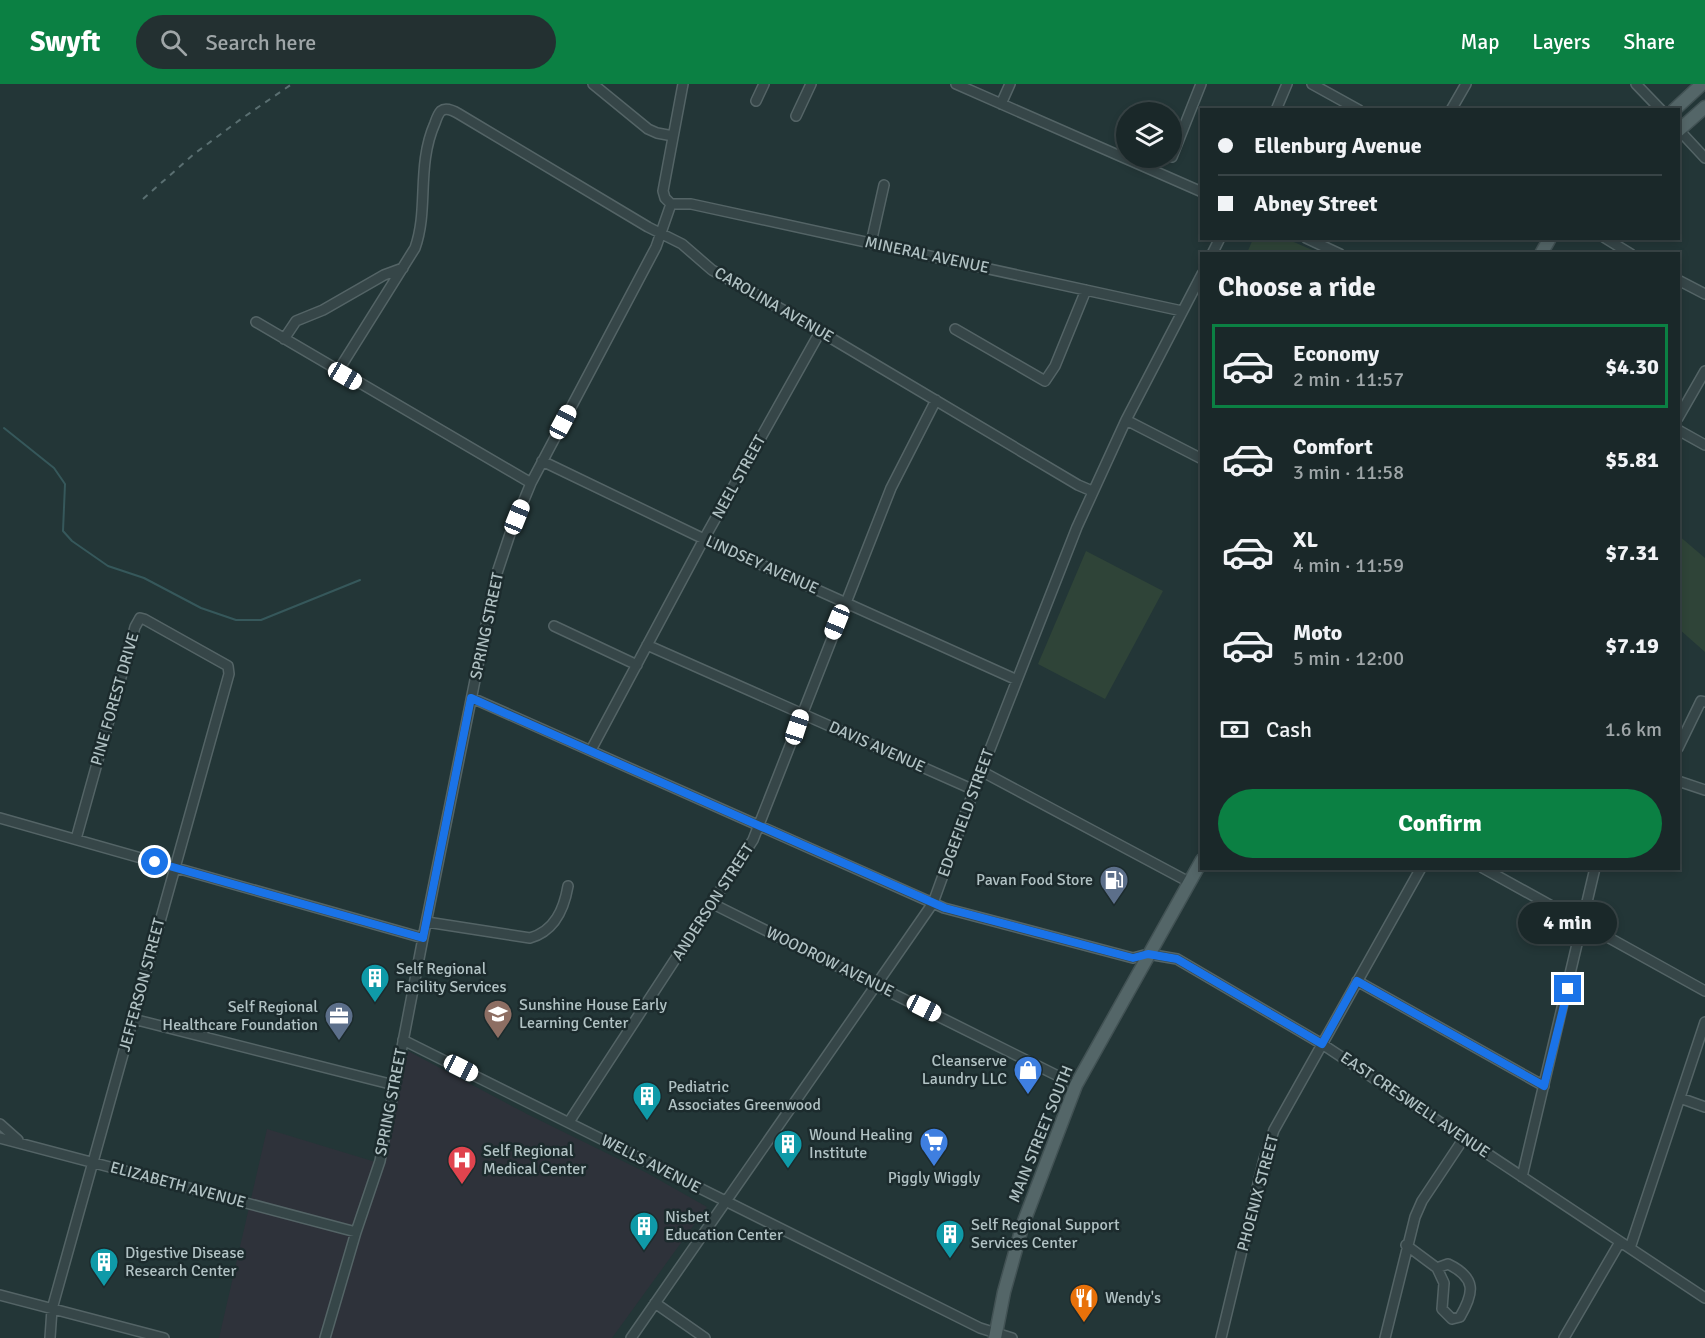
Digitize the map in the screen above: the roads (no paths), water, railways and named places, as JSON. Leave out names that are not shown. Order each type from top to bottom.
[{"type":"main road","points":[[1676,108],[1702,84]]},
{"type":"main road","points":[[1680,129],[1705,107]]},
{"type":"main road","name":"MAIN STREET SOUTH","points":[[996,1335],[1004,1292],[1023,1224],[1076,1085],[1200,863]]},
{"type":"street","points":[[593,84],[648,129],[673,136]]},
{"type":"street","points":[[671,204],[665,198],[663,191],[682,84]]},
{"type":"street","points":[[756,101],[764,84]]},
{"type":"street","points":[[796,116],[811,84]]},
{"type":"street","points":[[956,84],[1200,191]]},
{"type":"street","points":[[1001,104],[1010,84]]},
{"type":"street","points":[[1182,130],[1201,84]]},
{"type":"street","points":[[1277,108],[1287,84]]},
{"type":"street","points":[[1312,84],[1355,108]]},
{"type":"street","points":[[1452,108],[1466,84]]},
{"type":"street","points":[[1636,84],[1660,108]]},
{"type":"street","name":"CAROLINA AVENUE","points":[[403,268],[419,237],[422,174],[432,130],[442,110],[450,110],[682,244],[712,270],[1078,485],[1092,491]]},
{"type":"street","points":[[1680,131],[1705,158]]},
{"type":"street","points":[[1164,175],[1167,168]]},
{"type":"street","points":[[871,243],[884,185]]},
{"type":"street","name":"SPRING STREET","points":[[325,1338],[356,1232],[380,1161],[496,576],[531,483],[656,247],[671,204]]},
{"type":"street","name":"MINERAL AVENUE","points":[[671,204],[691,204],[1182,311]]},
{"type":"street","points":[[1310,240],[1336,252]]},
{"type":"street","points":[[1608,240],[1628,252]]},
{"type":"street","points":[[284,339],[296,321],[323,310],[384,274],[403,268]]},
{"type":"street","points":[[338,371],[403,268]]},
{"type":"street","name":"EDGEFIELD STREET","points":[[631,1338],[933,903],[981,771],[1092,491],[1200,278]]},
{"type":"street","points":[[1680,281],[1705,294]]},
{"type":"street","points":[[955,329],[1045,381],[1054,366],[1086,290]]},
{"type":"street","points":[[256,322],[531,483]]},
{"type":"street","name":"NEEL STREET","points":[[591,750],[704,539],[820,332]]},
{"type":"street","points":[[1680,415],[1705,371]]},
{"type":"street","name":"ANDERSON STREET","points":[[569,1122],[749,848],[891,488],[936,400]]},
{"type":"street","points":[[1126,420],[1200,458]]},
{"type":"street","points":[[1680,431],[1705,445]]},
{"type":"street","name":"LINDSEY AVENUE","points":[[542,461],[704,539],[1017,680]]},
{"type":"street","name":"PINE FOREST DRIVE","points":[[76,839],[135,627],[140,618],[224,664]]},
{"type":"street","points":[[554,626],[637,665]]},
{"type":"street","name":"DAVIS AVENUE","points":[[647,645],[974,790]]},
{"type":"street","name":"JEFFERSON STREET","points":[[50,1338],[52,1309],[229,674],[229,669],[224,664]]},
{"type":"street","name":"EAST CRESWELL AVENUE","points":[[471,698],[945,908],[1133,958],[1148,954],[1177,959],[1322,1044],[1705,1298]]},
{"type":"street","points":[[1680,744],[1701,701],[1705,702]]},
{"type":"street","points":[[981,771],[1189,882]]},
{"type":"street","points":[[1680,782],[1705,790]]},
{"type":"street","points":[[0,818],[423,938]]},
{"type":"street","name":"PHOENIX STREET","points":[[1221,1338],[1269,1143],[1279,1118],[1420,870]]},
{"type":"street","points":[[1488,870],[1705,991]]},
{"type":"street","points":[[1522,1177],[1595,870]]},
{"type":"street","points":[[427,922],[530,938],[546,931],[558,918],[564,906],[568,886]]},
{"type":"street","name":"WOODROW AVENUE","points":[[712,904],[1076,1085]]},
{"type":"street","points":[[1357,981],[1544,1086]]},
{"type":"street","points":[[133,1019],[394,1085]]},
{"type":"street","points":[[1630,1248],[1705,1022]]},
{"type":"street","name":"WELLS AVENUE","points":[[403,1040],[980,1328],[996,1335],[1012,1338]]},
{"type":"street","points":[[1680,1098],[1705,1107]]},
{"type":"street","points":[[0,1124],[20,1142]]},
{"type":"street","name":"ELIZABETH AVENUE","points":[[0,1138],[356,1232]]},
{"type":"street","points":[[1385,1338],[1406,1245],[1415,1217],[1422,1201],[1464,1138]]},
{"type":"street","points":[[1564,1338],[1620,1242]]},
{"type":"street","points":[[1406,1245],[1437,1268],[1444,1283],[1442,1309],[1452,1319],[1460,1317],[1470,1295],[1470,1285],[1466,1276],[1459,1269],[1448,1264],[1437,1268]]},
{"type":"street","points":[[0,1295],[164,1338]]},
{"type":"street","points":[[655,1303],[705,1338]]},
{"type":"waterway","points":[[4,428],[54,468],[65,484],[63,531],[72,541],[108,566],[144,578],[201,608],[236,620],[261,620],[360,580]]},
{"type":"railway","points":[[143,199],[194,154],[292,84]]},
{"type":"place","name":"Pavan Food Store","points":[[1114,906]]},
{"type":"place","name":"Self Regional Facility Services","points":[[375,1004]]},
{"type":"place","name":"Sunshine House Early Learning Center","points":[[498,1040]]},
{"type":"place","name":"Self Regional Healthcare Foundation","points":[[339,1042]]},
{"type":"place","name":"Cleanserve Laundry LLC","points":[[1028,1096]]},
{"type":"place","name":"Pediatric Associates Greenwood","points":[[647,1122]]},
{"type":"place","name":"Piggly Wiggly","points":[[934,1168]]},
{"type":"place","name":"Wound Healing Institute","points":[[788,1170]]},
{"type":"place","name":"Self Regional Medical Center","points":[[462,1186]]},
{"type":"place","name":"Nisbet Education Center","points":[[644,1252]]},
{"type":"place","name":"Self Regional Support Services Center","points":[[950,1260]]},
{"type":"place","name":"Digestive Disease Research Center","points":[[104,1288]]},
{"type":"place","name":"Wendy's","points":[[1084,1324]]}]
